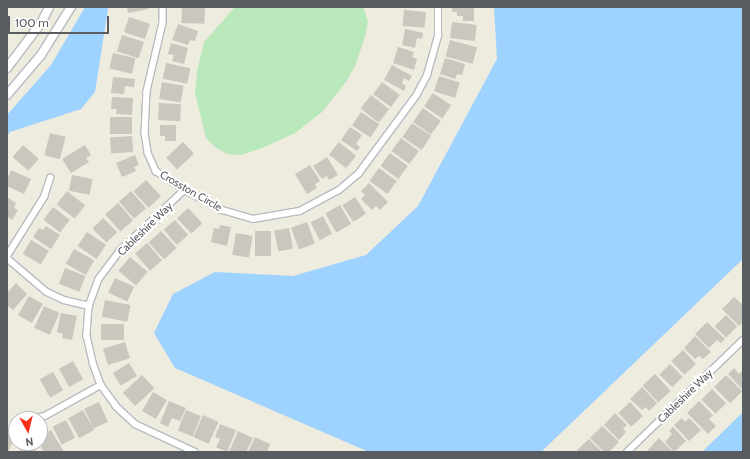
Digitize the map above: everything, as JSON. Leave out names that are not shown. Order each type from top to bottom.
[{"type":"street","points":[[7,68],[41,23],[49,7]]},
{"type":"street","points":[[7,96],[41,55],[71,7]]},
{"type":"street","name":"Crosston Circle","points":[[163,7],[163,23],[147,91],[145,132],[148,152],[156,171],[185,190],[222,210],[253,219],[300,211],[339,190],[359,173],[416,96],[427,75],[438,36],[438,7]]},
{"type":"street","points":[[50,178],[44,197],[7,257],[46,292],[64,300],[89,306]]},
{"type":"street","name":"Cableshire Way","points":[[185,190],[120,250],[99,279],[89,306],[87,336],[93,363],[101,385],[116,406],[135,424],[195,452]]},
{"type":"street","name":"Cableshire Way","points":[[627,452],[743,340]]},
{"type":"street","points":[[48,414],[101,385]]},
{"type":"green space","points":[[235,7],[363,7],[368,21],[365,37],[355,66],[346,82],[322,112],[295,133],[262,148],[241,155],[227,154],[215,147],[206,138],[195,93],[197,72],[204,42]]},
{"type":"water","points":[[85,7],[107,7],[108,9],[95,92],[81,109],[10,132],[7,136],[7,115],[51,65]]},
{"type":"water","points":[[494,7],[743,7],[743,259],[541,452],[369,452],[175,368],[154,333],[173,294],[215,272],[293,276],[366,255],[418,206],[497,59]]},
{"type":"water","points":[[743,412],[743,452],[702,452]]},
{"type":"building","points":[[127,7],[149,7],[149,9],[128,13]]},
{"type":"building","points":[[182,7],[205,8],[204,24],[181,23]]},
{"type":"building","points":[[452,7],[474,7],[474,21],[463,21],[463,16],[457,16],[457,12],[452,12]]},
{"type":"building","points":[[404,10],[426,12],[425,28],[403,26]]},
{"type":"building","points":[[129,17],[150,24],[145,39],[124,32]]},
{"type":"building","points":[[452,22],[477,25],[475,41],[450,38]]},
{"type":"building","points":[[178,24],[198,31],[195,41],[190,40],[188,45],[172,40]]},
{"type":"building","points":[[405,29],[423,33],[422,39],[417,38],[415,48],[402,45]]},
{"type":"building","points":[[122,35],[144,42],[139,58],[117,51]]},
{"type":"building","points":[[450,40],[477,47],[473,64],[446,56]]},
{"type":"building","points":[[171,43],[188,48],[184,64],[172,61],[174,55],[168,54]]},
{"type":"building","points":[[398,47],[414,52],[412,57],[417,59],[414,70],[393,63]]},
{"type":"building","points":[[113,53],[135,58],[132,74],[109,69]]},
{"type":"building","points":[[445,58],[465,64],[462,75],[457,74],[455,79],[440,74]]},
{"type":"building","points":[[166,63],[190,68],[187,84],[163,79]]},
{"type":"building","points":[[392,65],[412,76],[409,81],[404,78],[402,83],[406,86],[404,91],[384,80]]},
{"type":"building","points":[[439,76],[460,83],[455,98],[434,91]]},
{"type":"building","points":[[113,77],[135,79],[134,87],[125,86],[124,94],[111,93]]},
{"type":"building","points":[[162,82],[184,86],[181,103],[159,99]]},
{"type":"building","points":[[382,82],[400,95],[391,107],[373,94]]},
{"type":"building","points":[[433,93],[451,105],[442,119],[424,106]]},
{"type":"building","points":[[371,95],[389,109],[379,123],[361,108]]},
{"type":"building","points":[[112,97],[133,98],[132,115],[116,114],[117,109],[111,109]]},
{"type":"building","points":[[159,103],[181,104],[180,121],[158,120]]},
{"type":"building","points":[[423,108],[441,121],[431,135],[413,122]]},
{"type":"building","points":[[361,112],[379,124],[370,138],[352,125]]},
{"type":"building","points":[[110,117],[132,117],[132,134],[110,134]]},
{"type":"building","points":[[412,123],[431,136],[422,150],[402,137]]},
{"type":"building","points":[[160,125],[176,125],[176,141],[165,141],[165,136],[160,136]]},
{"type":"building","points":[[350,127],[362,135],[356,144],[360,147],[357,151],[341,140]]},
{"type":"building","points":[[50,133],[66,137],[60,159],[44,155]]},
{"type":"building","points":[[132,136],[133,152],[111,153],[110,138]]},
{"type":"building","points":[[401,138],[419,151],[409,164],[392,151]]},
{"type":"building","points":[[183,142],[194,154],[177,169],[166,158]]},
{"type":"building","points":[[339,142],[356,156],[346,168],[329,154]]},
{"type":"building","points":[[23,145],[39,159],[28,171],[13,157]]},
{"type":"building","points":[[85,145],[91,155],[86,158],[89,162],[71,173],[62,159]]},
{"type":"building","points":[[390,153],[408,166],[398,179],[381,166]]},
{"type":"building","points":[[135,155],[139,165],[134,167],[136,171],[122,177],[116,163]]},
{"type":"building","points":[[327,157],[338,175],[329,180],[327,176],[322,179],[313,166]]},
{"type":"building","points":[[310,165],[320,181],[315,184],[317,188],[307,194],[295,174]]},
{"type":"building","points":[[379,168],[397,181],[387,194],[370,181]]},
{"type":"building","points":[[11,170],[31,179],[24,194],[7,186],[7,179]]},
{"type":"building","points":[[72,175],[93,179],[90,195],[69,191]]},
{"type":"building","points":[[146,180],[161,196],[149,208],[134,192]]},
{"type":"building","points":[[369,183],[388,202],[380,210],[376,206],[372,210],[361,199],[365,195],[361,191]]},
{"type":"building","points":[[67,191],[85,205],[75,219],[57,204]]},
{"type":"building","points":[[131,191],[146,208],[134,219],[119,201]]},
{"type":"building","points":[[7,197],[16,203],[14,208],[18,210],[12,220],[7,216]]},
{"type":"building","points":[[355,197],[366,214],[353,222],[342,205]]},
{"type":"building","points":[[118,203],[133,220],[120,232],[105,214]]},
{"type":"building","points":[[340,205],[351,224],[336,233],[325,214]]},
{"type":"building","points":[[53,207],[70,220],[60,232],[43,220]]},
{"type":"building","points":[[188,208],[202,223],[191,234],[177,218]]},
{"type":"building","points":[[323,216],[332,234],[320,240],[311,222]]},
{"type":"building","points":[[103,218],[117,232],[107,243],[92,229]]},
{"type":"building","points":[[175,220],[188,235],[177,245],[164,230]]},
{"type":"building","points":[[307,222],[315,244],[299,249],[291,228]]},
{"type":"building","points":[[220,225],[231,227],[227,246],[211,242],[214,228],[219,229]]},
{"type":"building","points":[[46,226],[60,235],[51,249],[33,237],[39,228],[43,230]]},
{"type":"building","points":[[289,228],[293,249],[278,251],[274,231]]},
{"type":"building","points":[[161,231],[177,248],[164,259],[149,243]]},
{"type":"building","points":[[255,231],[271,231],[271,256],[255,256]]},
{"type":"building","points":[[87,232],[106,245],[97,259],[77,246]]},
{"type":"building","points":[[236,233],[253,236],[249,258],[232,255]]},
{"type":"building","points":[[31,240],[49,251],[41,265],[23,254]]},
{"type":"building","points":[[147,243],[162,260],[150,271],[135,253]]},
{"type":"building","points":[[74,249],[94,260],[86,275],[66,264]]},
{"type":"building","points":[[130,257],[148,272],[136,286],[118,271]]},
{"type":"building","points":[[65,268],[86,276],[79,292],[59,284]]},
{"type":"building","points":[[115,278],[134,287],[127,301],[108,293]]},
{"type":"building","points":[[16,283],[27,294],[13,310],[7,305],[7,293]]},
{"type":"building","points":[[29,296],[43,304],[32,323],[18,315]]},
{"type":"building","points":[[734,297],[743,305],[743,322],[739,326],[722,309]]},
{"type":"building","points":[[105,300],[131,305],[127,322],[102,317]]},
{"type":"building","points":[[44,306],[60,313],[50,335],[34,328]]},
{"type":"building","points":[[61,313],[77,316],[72,340],[62,338],[63,334],[57,332]]},
{"type":"building","points":[[726,315],[737,326],[726,338],[715,326]]},
{"type":"building","points":[[707,322],[725,339],[721,343],[717,340],[709,348],[695,334]]},
{"type":"building","points":[[101,324],[124,324],[124,340],[101,340]]},
{"type":"building","points":[[695,336],[711,352],[703,359],[699,356],[695,359],[684,348]]},
{"type":"building","points":[[125,342],[130,358],[108,365],[103,349]]},
{"type":"building","points":[[683,350],[696,364],[684,375],[671,361]]},
{"type":"building","points":[[73,361],[83,379],[69,387],[59,369]]},
{"type":"building","points":[[129,363],[137,376],[121,386],[113,373]]},
{"type":"building","points":[[670,364],[683,377],[672,387],[659,375]]},
{"type":"building","points":[[734,368],[739,374],[743,370],[743,390],[728,374]]},
{"type":"building","points":[[53,372],[63,390],[50,398],[40,379]]},
{"type":"building","points":[[655,374],[671,391],[658,402],[643,386]]},
{"type":"building","points":[[142,375],[154,388],[135,406],[123,393]]},
{"type":"building","points":[[726,375],[742,391],[730,403],[714,387]]},
{"type":"building","points":[[642,387],[657,403],[649,411],[646,407],[642,410],[630,399]]},
{"type":"building","points":[[712,389],[726,403],[716,414],[701,400]]},
{"type":"building","points":[[153,392],[167,400],[156,419],[142,411]]},
{"type":"building","points":[[169,401],[186,408],[180,421],[172,418],[168,427],[160,423]]},
{"type":"building","points":[[699,401],[713,415],[709,419],[716,426],[708,434],[687,413]]},
{"type":"building","points":[[99,402],[108,422],[93,429],[84,409]]},
{"type":"building","points":[[630,402],[643,416],[631,427],[618,413]]},
{"type":"building","points":[[83,410],[94,430],[79,438],[68,418]]},
{"type":"building","points":[[186,410],[201,416],[193,436],[178,430]]},
{"type":"building","points":[[615,413],[627,425],[623,428],[626,432],[619,440],[604,425]]},
{"type":"building","points":[[203,415],[219,422],[209,444],[193,437]]},
{"type":"building","points":[[682,418],[685,422],[689,418],[701,430],[689,441],[674,425]]},
{"type":"building","points":[[66,420],[75,438],[62,445],[53,427]]},
{"type":"building","points":[[220,424],[236,430],[227,452],[216,447],[220,439],[215,437]]},
{"type":"building","points":[[602,426],[619,442],[609,452],[604,452],[590,438]]},
{"type":"building","points":[[673,427],[686,441],[674,452],[665,442],[672,434],[669,431]]},
{"type":"building","points":[[7,430],[8,451],[7,452]]},
{"type":"building","points":[[51,430],[64,452],[44,452],[48,451],[48,432]]},
{"type":"building","points":[[238,431],[253,438],[246,452],[229,452]]},
{"type":"building","points":[[255,437],[270,444],[267,452],[248,452]]},
{"type":"building","points":[[659,438],[673,452],[647,451]]},
{"type":"building","points":[[589,439],[602,452],[579,452],[577,450]]},
{"type":"building","points":[[20,451],[36,451],[36,452]]}]
